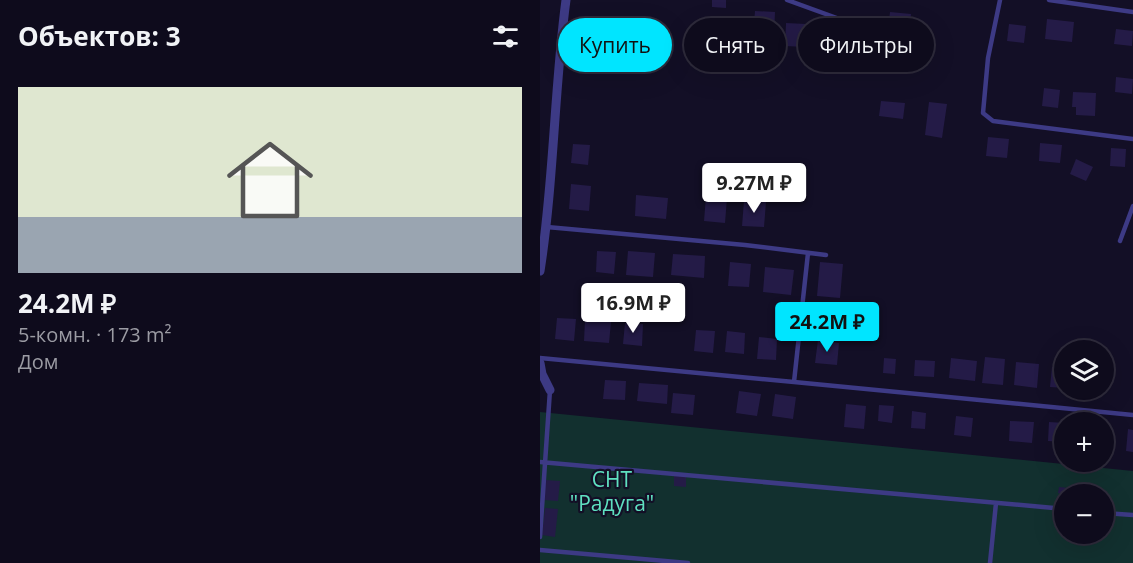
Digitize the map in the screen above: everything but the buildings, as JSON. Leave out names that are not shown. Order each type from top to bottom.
[{"type":"street","points":[[540,271],[547,227],[555,108],[566,0]]},
{"type":"street","points":[[540,363],[542,374],[550,390]]},
{"type":"lane","points":[[787,0],[837,18]]},
{"type":"lane","points":[[1000,0],[988,58],[983,113],[993,121],[1133,139]]},
{"type":"lane","points":[[1049,0],[1133,12]]},
{"type":"lane","points":[[1120,241],[1133,207]]},
{"type":"lane","points":[[547,227],[745,245],[826,255]]},
{"type":"lane","points":[[794,382],[808,253]]},
{"type":"lane","points":[[540,358],[1133,416]]},
{"type":"lane","points":[[540,537],[543,462],[550,390]]},
{"type":"lane","points":[[543,462],[1054,508]]},
{"type":"lane","points":[[990,563],[996,502]]},
{"type":"lane","points":[[1114,514],[1133,515]]},
{"type":"lane","points":[[540,550],[688,563]]},
{"type":"green space","name":"СНТ \"Радуга\"","points":[[540,412],[1054,463],[1054,472],[1114,472],[1114,469],[1133,471],[1133,563],[540,563]]}]
